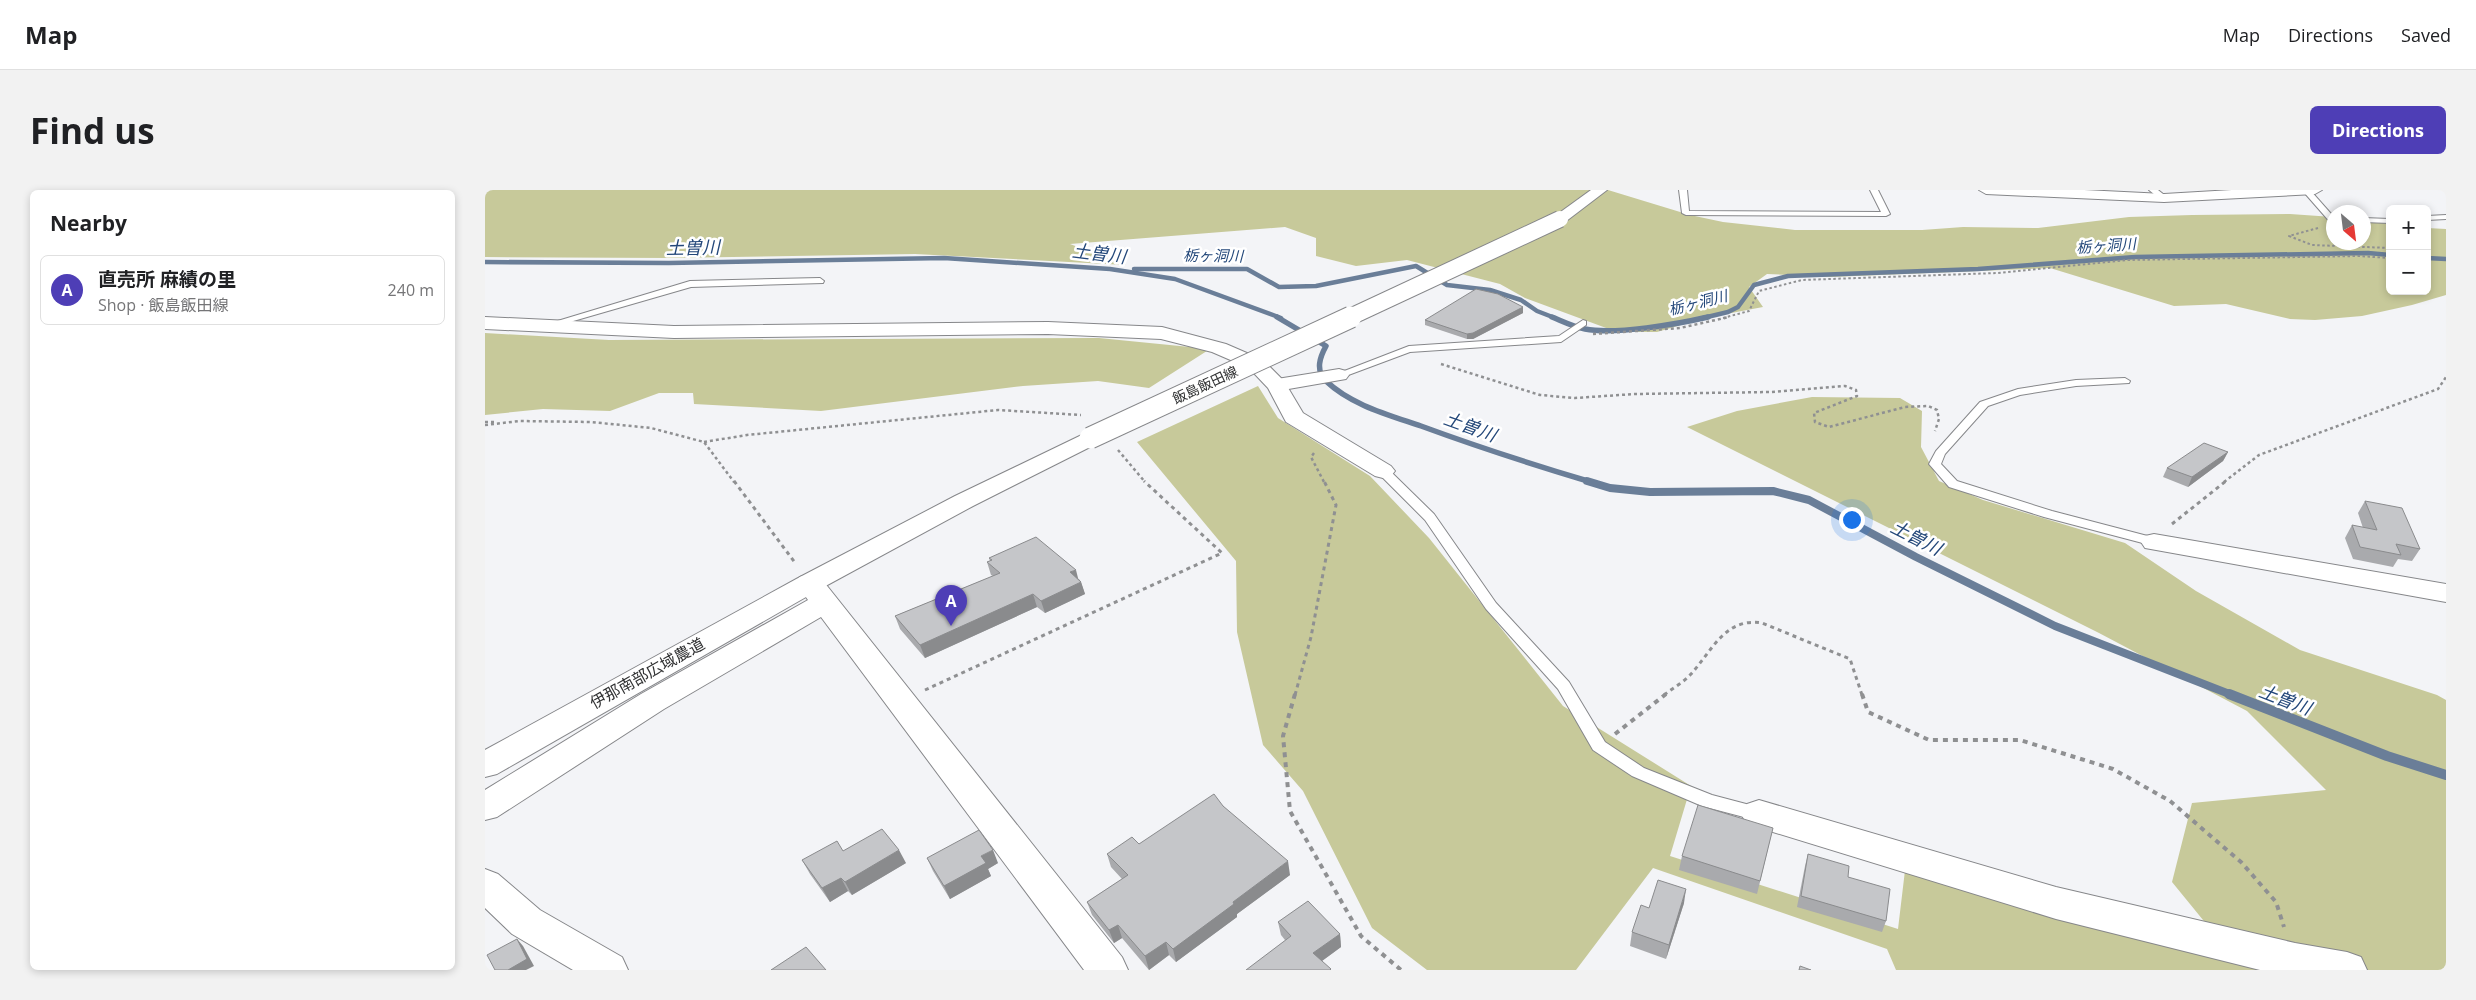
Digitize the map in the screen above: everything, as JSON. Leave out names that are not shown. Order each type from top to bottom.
[{"type":"street","name":"飯島飯田線","points":[[817,593],[963,501],[1090,427],[1560,219],[1600,190]]},
{"type":"street","points":[[1987,190],[2159,194],[2315,190]]},
{"type":"street","points":[[485,323],[674,332],[1048,328],[1162,333],[1219,348],[1256,364],[1277,385],[1294,417],[1383,471]]},
{"type":"street","points":[[1277,385],[1339,375]]},
{"type":"street","points":[[2154,542],[2446,593]]},
{"type":"street","points":[[485,806],[609,727],[747,645],[817,593],[902,701],[1107,970]]},
{"type":"street","name":"伊那南部広域農道","points":[[485,765],[817,593]]},
{"type":"street","points":[[1759,814],[2056,903],[2295,961],[2347,970]]},
{"type":"street","points":[[485,885],[525,922],[608,970]]},
{"type":"lane","points":[[1683,190],[1686,213],[1886,214],[1874,190]]},
{"type":"lane","points":[[2306,190],[2326,212]]},
{"type":"lane","points":[[2431,218],[2446,217]]},
{"type":"lane","points":[[2371,220],[2386,221]]},
{"type":"lane","points":[[546,326],[690,284],[819,281]]},
{"type":"lane","points":[[1339,375],[1409,349],[1561,339],[1579,325]]},
{"type":"lane","points":[[2125,381],[2077,383],[2018,392],[1983,404],[1940,453],[1935,464],[1953,484],[2048,514],[2154,542]]},
{"type":"lane","points":[[1383,471],[1430,517],[1491,606],[1564,686],[1599,746],[1638,772],[1708,801],[1759,814]]},
{"type":"path","points":[[2325,226],[2289,236],[2310,244],[2329,246],[2368,245],[2386,247]]},
{"type":"path","points":[[1561,339],[1588,334],[1680,328],[1744,313],[1749,311],[1759,292],[1765,288],[1802,280],[1997,273],[2136,260],[2358,256],[2386,258]]},
{"type":"path","points":[[1409,349],[1450,368],[1540,395],[1575,398],[1635,394],[1771,392],[1845,386],[1856,390],[1857,396],[1814,413],[1815,422],[1829,426],[1905,407],[1928,406],[1937,410],[1939,419],[1934,434],[1926,444],[1940,453]]},
{"type":"path","points":[[2154,542],[2157,535],[2259,455],[2438,389],[2446,377]]},
{"type":"path","points":[[485,424],[520,421],[591,422],[651,428],[705,442],[747,435],[932,415],[998,410],[1090,427]]},
{"type":"path","points":[[1323,436],[1311,457],[1336,505],[1311,637],[1283,736],[1290,811],[1361,936],[1401,970]]},
{"type":"path","points":[[705,442],[817,593]]},
{"type":"path","points":[[902,701],[1222,553],[1151,490],[1115,447]]},
{"type":"path","points":[[1599,746],[1691,674],[1719,637],[1749,621],[1762,623],[1850,659],[1868,712],[1929,740],[2020,740],[2113,770],[2170,801],[2241,862],[2276,902],[2295,961]]},
{"type":"green space","points":[[485,190],[1608,190],[1690,215],[1723,222],[1795,230],[1922,230],[1963,227],[2038,228],[2129,217],[2290,214],[2326,217],[2326,250],[2371,250],[2371,222],[2386,224],[2386,295],[2431,295],[2431,228],[2446,229],[2446,295],[2362,316],[2315,320],[2290,319],[2226,304],[2174,306],[2050,268],[1831,277],[1767,274],[1749,287],[1763,307],[1705,318],[1657,332],[1617,332],[1525,298],[1500,284],[1407,260],[1356,266],[1316,256],[1316,238],[1285,227],[1070,244],[1126,265],[915,254],[669,258],[485,257]]},
{"type":"green space","points":[[485,333],[609,340],[1099,338],[1210,349],[1149,388],[1098,381],[1023,386],[821,411],[694,404],[693,393],[659,393],[610,411],[543,409],[485,415]]},
{"type":"green space","points":[[1258,386],[1278,418],[1370,476],[1429,538],[1563,706],[1691,786],[1670,856],[1898,929],[1906,862],[2221,942],[2172,882],[2192,803],[2326,790],[2247,711],[2099,633],[1687,427],[1737,411],[1812,397],[1900,398],[1922,411],[1921,447],[1939,481],[1983,500],[2125,543],[2196,591],[2300,650],[2437,695],[2446,700],[2446,970],[1896,970],[1887,949],[1653,868],[1576,970],[1427,970],[1372,928],[1303,791],[1263,745],[1237,632],[1236,561],[1137,442]]},
{"type":"building","points":[[1476,289],[1498,294],[1523,307],[1473,333],[1467,334],[1425,320]]},
{"type":"building","points":[[2204,443],[2228,452],[2192,477],[2167,468]]},
{"type":"building","points":[[2365,501],[2402,508],[2420,549],[2396,544],[2401,555],[2360,547],[2352,525],[2377,530]]},
{"type":"building","points":[[1036,537],[1076,570],[1070,572],[1081,582],[1041,601],[1033,594],[920,645],[895,616],[1000,573],[987,562],[992,560],[989,558]]},
{"type":"building","points":[[1214,794],[1223,806],[1288,861],[1173,949],[1166,942],[1145,956],[1118,925],[1109,930],[1087,902],[1128,875],[1107,854],[1132,837],[1139,844]]},
{"type":"building","points":[[1698,805],[1773,828],[1760,881],[1682,856]]},
{"type":"building","points":[[882,829],[899,850],[845,882],[841,878],[822,888],[802,860],[837,841],[843,851]]},
{"type":"building","points":[[979,830],[993,850],[981,856],[986,863],[944,886],[927,858]]},
{"type":"building","points":[[1808,854],[1849,866],[1848,877],[1890,889],[1886,921],[1801,896]]},
{"type":"building","points":[[1658,880],[1686,889],[1669,945],[1632,932],[1641,905],[1649,908]]},
{"type":"building","points":[[1308,901],[1340,934],[1313,953],[1331,969],[1246,970],[1291,936],[1278,922]]},
{"type":"building","points":[[517,939],[527,959],[508,970],[495,970],[487,955]]},
{"type":"building","points":[[806,947],[826,970],[771,970]]},
{"type":"building","points":[[1800,966],[1811,970],[1799,970]]},
{"type":"waterway","name":"栃ヶ洞川","points":[[1705,318],[1728,312],[1738,307],[1754,285],[1788,276],[1978,269],[2135,257],[2368,253],[2386,255]]},
{"type":"waterway","name":"土曽川","points":[[485,262],[669,263],[944,258],[1110,269],[1175,279],[1281,318]]},
{"type":"waterway","name":"栃ヶ洞川","points":[[2431,258],[2446,259]]},
{"type":"waterway","name":"栃ヶ洞川","points":[[1134,269],[1247,269],[1279,287],[1316,286],[1416,266],[1447,285],[1490,290],[1521,300],[1537,311],[1555,318]]},
{"type":"waterway","name":"土曽川","points":[[1277,317],[1326,346],[1320,363],[1323,377],[1347,397],[1383,413],[1591,482]]},
{"type":"waterway","name":"栃ヶ洞川","points":[[1552,317],[1581,328],[1613,331],[1705,318]]},
{"type":"waterway","name":"土曽川","points":[[1587,481],[1610,488],[1650,492],[1773,491],[1809,500],[1916,557],[2055,626],[2232,695]]},
{"type":"waterway","name":"土曽川","points":[[2229,694],[2387,756],[2446,775]]},
{"type":"place","name":"直売所 麻績の里","points":[[951,626]]}]
